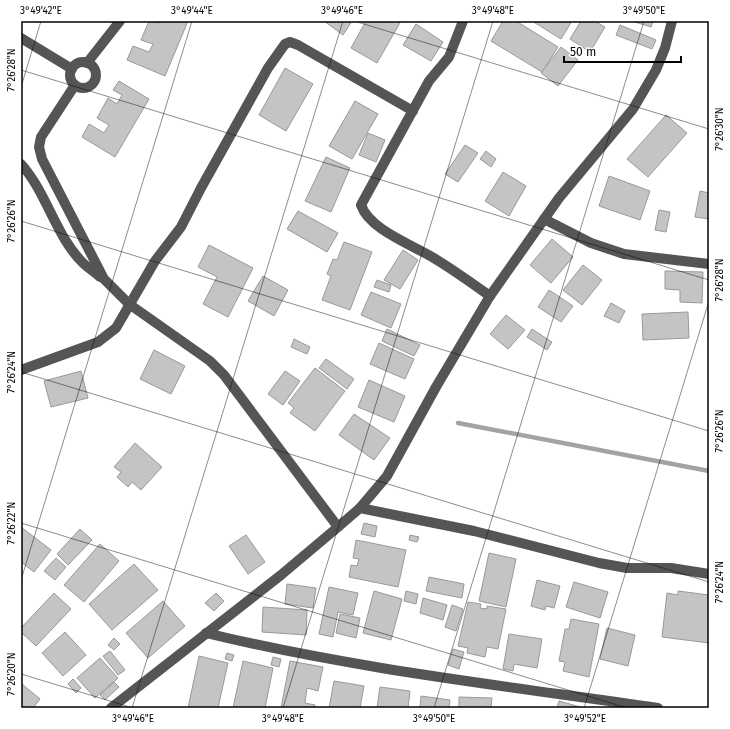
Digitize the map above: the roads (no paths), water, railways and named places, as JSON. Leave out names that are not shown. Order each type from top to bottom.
[{"type":"street","points":[[87,63],[120,21]]},
{"type":"street","points":[[463,21],[449,57],[429,81],[363,202],[363,208],[385,231],[436,259],[490,296]]},
{"type":"street","points":[[111,708],[281,575],[360,508],[387,476],[436,387],[490,296],[559,198],[633,109],[656,70],[666,48],[672,21]]},
{"type":"street","points":[[21,38],[72,68]]},
{"type":"street","points":[[21,370],[98,342],[116,328],[155,261],[181,228],[201,188],[268,68],[285,44],[290,42],[298,45],[413,111]]},
{"type":"street","points":[[81,62],[87,63],[94,70],[95,75],[92,83],[84,88],[75,85],[70,77],[72,68],[81,62]]},
{"type":"street","points":[[75,85],[41,137],[39,147],[42,159],[104,279]]},
{"type":"street","points":[[21,164],[36,184],[67,241],[83,263],[104,279],[129,304],[210,361],[224,375],[338,527]]},
{"type":"street","points":[[544,219],[591,243],[624,254],[709,264]]},
{"type":"street","points":[[360,508],[474,531],[599,563],[627,568],[671,568],[709,574]]},
{"type":"street","points":[[206,633],[266,648],[468,681],[658,708]]},
{"type":"waterway","points":[[458,423],[709,471]]}]
